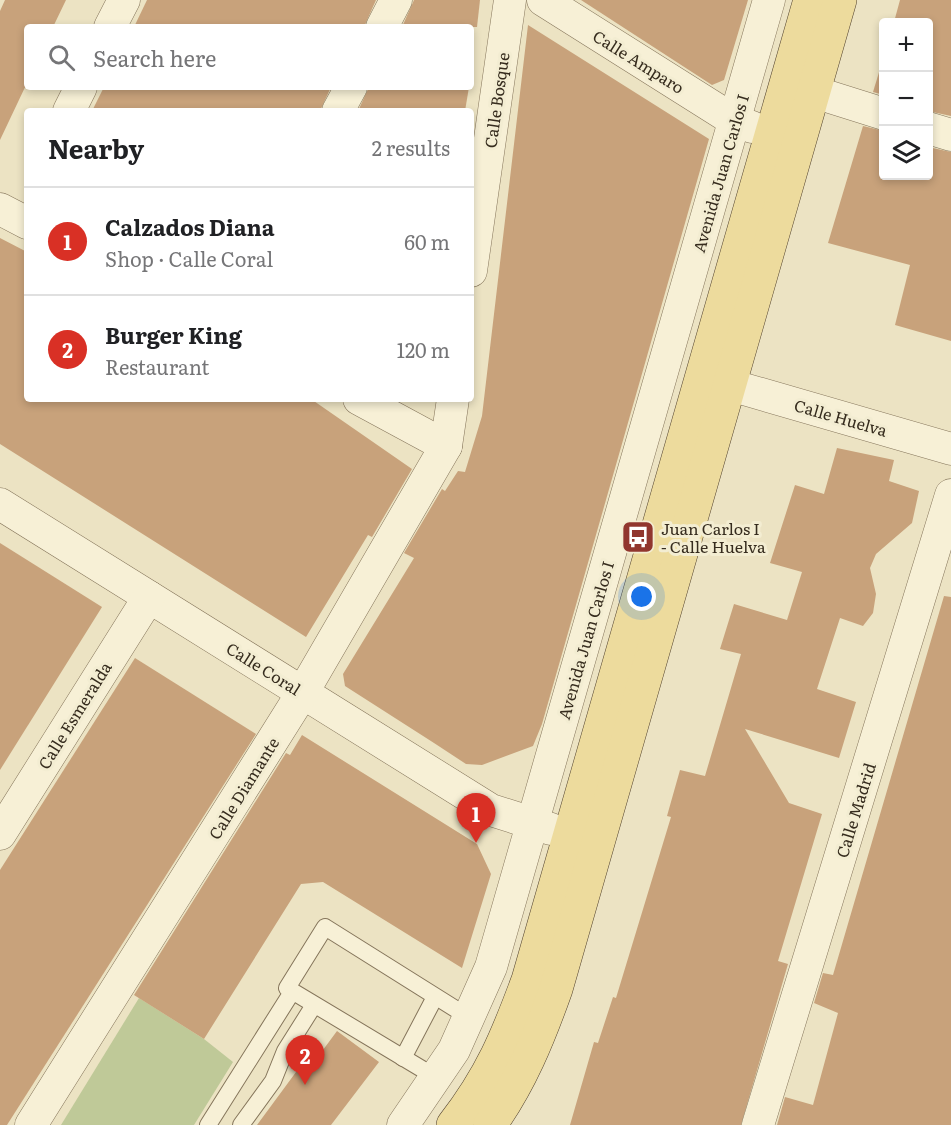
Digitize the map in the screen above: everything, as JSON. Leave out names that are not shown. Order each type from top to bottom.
[{"type":"main road","points":[[492,1116],[489,1075],[510,1028],[549,910],[584,839],[716,381],[771,134],[810,0]]},
{"type":"main road","points":[[453,1125],[492,1116],[538,1040],[559,979],[584,839],[591,762],[814,92],[840,0]]},
{"type":"street","points":[[112,24],[124,0]]},
{"type":"street","points":[[384,24],[396,0]]},
{"type":"street","name":"Calle Bosque","points":[[474,250],[510,0]]},
{"type":"street","name":"Calle Amparo","points":[[543,0],[735,121],[771,134]]},
{"type":"street","name":"Avenida Juan Carlos I","points":[[403,1125],[437,1078],[470,1018],[490,967],[769,0]]},
{"type":"street","points":[[70,108],[80,90]]},
{"type":"street","points":[[340,108],[349,90]]},
{"type":"street","points":[[814,92],[879,112]]},
{"type":"street","points":[[933,130],[951,135]]},
{"type":"street","name":"Calle Huelva","points":[[716,381],[951,449]]},
{"type":"street","points":[[364,402],[446,446],[453,402]]},
{"type":"street","name":"Calle Diamante","points":[[31,1125],[303,692],[446,446]]},
{"type":"street","name":"Calle Madrid","points":[[758,1125],[940,573],[951,495]]},
{"type":"street","name":"Calle Coral","points":[[0,504],[491,810],[584,839]]},
{"type":"street","name":"Calle Esmeralda","points":[[0,834],[149,597]]},
{"type":"street","points":[[543,785],[591,762]]},
{"type":"street","points":[[521,862],[549,910]]},
{"type":"street","points":[[437,1078],[492,1116]]},
{"type":"lane","points":[[437,1078],[287,988],[325,927],[470,1018]]},
{"type":"lane","points":[[208,1125],[292,992]]},
{"type":"lane","points":[[403,1058],[435,997]]},
{"type":"lane","points":[[241,1125],[273,1081],[285,1051],[314,1005]]},
{"type":"green space","points":[[139,998],[204,1039],[233,1062],[194,1125],[61,1125]]},
{"type":"building","points":[[5,0],[66,0],[54,24],[24,24],[24,89],[0,140],[0,11]]},
{"type":"building","points":[[147,0],[376,0],[365,24],[135,24]]},
{"type":"building","points":[[414,0],[480,0],[477,27],[474,27],[474,24],[403,24]]},
{"type":"building","points":[[581,0],[748,0],[724,80],[712,85]]},
{"type":"building","points":[[900,0],[951,0],[951,116],[933,112],[933,18],[895,18]]},
{"type":"building","points":[[528,25],[709,139],[542,724],[533,746],[482,765],[466,764],[345,686],[343,674],[414,558],[404,553],[442,489],[445,491],[458,471],[465,472],[482,416]]},
{"type":"building","points":[[879,72],[879,94],[873,92]]},
{"type":"building","points":[[102,90],[330,90],[321,108],[94,108]]},
{"type":"building","points":[[368,90],[468,90],[466,108],[359,108]]},
{"type":"building","points":[[863,126],[879,130],[879,180],[933,180],[933,148],[951,152],[951,341],[895,325],[910,265],[828,243]]},
{"type":"building","points":[[0,238],[24,250],[24,402],[315,402],[412,469],[372,537],[368,535],[306,637],[0,444]]},
{"type":"building","points":[[837,448],[894,460],[889,481],[919,491],[912,523],[876,554],[870,568],[876,594],[873,613],[863,626],[840,618],[817,689],[856,702],[839,758],[745,729],[789,803],[822,814],[778,961],[788,964],[741,1125],[570,1125],[594,1042],[598,1043],[613,997],[616,998],[671,817],[667,816],[680,770],[705,776],[741,654],[720,649],[734,604],[787,620],[802,572],[770,563],[795,485],[824,494]]},
{"type":"building","points":[[0,543],[102,607],[0,770]]},
{"type":"building","points":[[944,596],[951,597],[951,1125],[777,1125],[785,1097],[813,1105],[838,1013],[814,1003],[823,973],[833,975]]},
{"type":"building","points":[[135,658],[256,734],[7,1125],[0,1125],[0,870]]},
{"type":"building","points":[[302,735],[477,844],[491,874],[462,968],[323,882],[301,884],[204,1039],[134,995],[286,753],[290,755]]},
{"type":"building","points":[[337,1031],[379,1062],[331,1125],[257,1125],[299,1068],[306,1073]]},
{"type":"place","name":"Juan Carlos I - Calle Huelva","points":[[638,537]]},
{"type":"place","name":"Calzados Diana","points":[[476,843]]},
{"type":"place","name":"Burger King","points":[[305,1085]]}]
